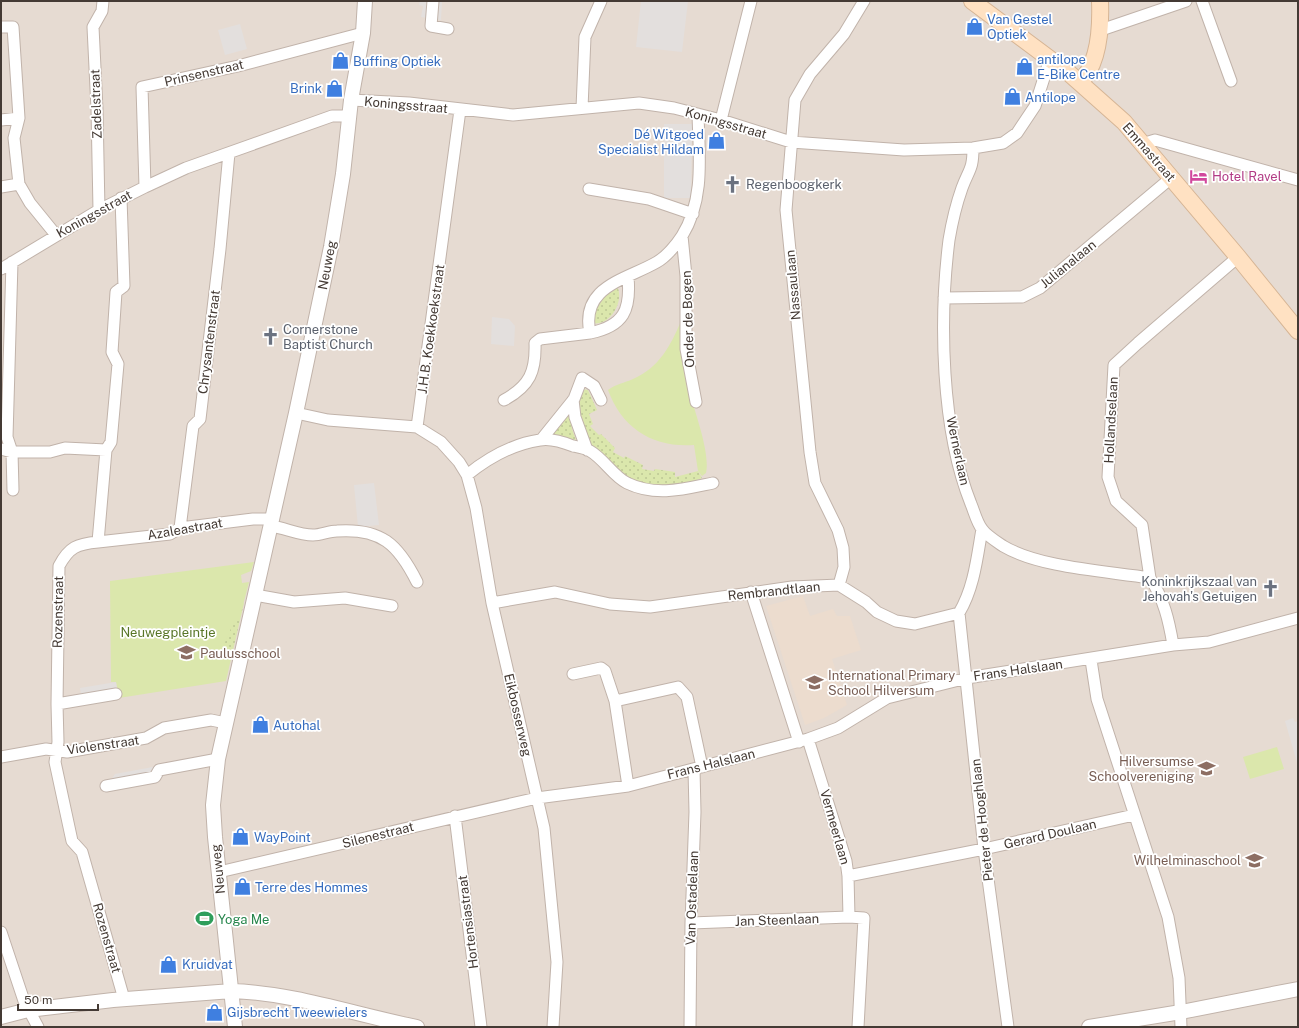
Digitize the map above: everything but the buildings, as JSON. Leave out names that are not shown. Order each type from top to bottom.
[{"type":"main road","name":"Emmastraat","points":[[972,1],[1080,82],[1124,122],[1238,257],[1298,331]]},
{"type":"main road","points":[[1080,82],[1088,74],[1101,30],[1100,1]]},
{"type":"street","name":"Zadelstraat","points":[[99,210],[97,109],[93,27],[102,11],[103,1]]},
{"type":"street","name":"Neuweg","points":[[235,1027],[213,805],[218,759],[272,523],[331,247],[363,33],[365,1]]},
{"type":"street","points":[[433,1],[431,26],[448,29]]},
{"type":"street","points":[[582,108],[585,37],[601,1]]},
{"type":"street","points":[[721,120],[751,1]]},
{"type":"street","name":"Nassaulaan","points":[[839,585],[844,567],[838,530],[814,483],[786,210],[796,100],[810,74],[844,34],[864,1]]},
{"type":"street","points":[[1101,30],[1186,1]]},
{"type":"street","points":[[1202,1],[1231,81]]},
{"type":"street","points":[[1,27],[13,27],[19,118],[14,138],[19,184],[30,203],[56,235]]},
{"type":"street","name":"Prinsenstraat","points":[[145,187],[142,87],[238,66],[363,33]]},
{"type":"street","name":"Koningsstraat","points":[[1,269],[56,235],[121,198],[186,168],[332,116],[344,116],[351,106],[409,103],[513,115],[639,103],[698,114],[791,142],[904,150],[973,148],[1003,143],[1017,133],[1035,106],[1050,60]]},
{"type":"street","name":"J.H.B. Koekkoekstraat","points":[[417,428],[460,110]]},
{"type":"street","points":[[590,333],[588,322],[589,308],[598,294],[614,283],[659,261],[682,236],[693,214],[698,194],[698,114]]},
{"type":"street","points":[[1,120],[19,118]]},
{"type":"street","points":[[1142,144],[1156,140],[1298,180]]},
{"type":"street","name":"Wernerlaan","points":[[973,148],[973,164],[963,186],[954,213],[949,240],[944,298],[944,351],[950,416],[957,460],[966,492],[982,529],[1002,546],[1025,557],[1050,563],[1150,578]]},
{"type":"street","name":"Chrysantenstraat","points":[[180,528],[192,426],[200,419],[220,249],[229,153]]},
{"type":"street","name":"Julianalaan","points":[[944,298],[1022,296],[1040,288],[1171,178]]},
{"type":"street","points":[[1,187],[19,184]]},
{"type":"street","points":[[589,189],[649,199],[693,214]]},
{"type":"street","points":[[98,542],[106,450],[111,442],[118,364],[112,352],[116,292],[124,286],[121,198]]},
{"type":"street","name":"Onder de Bogen","points":[[682,236],[686,276],[686,349],[696,402]]},
{"type":"street","name":"Hollandselaan","points":[[1150,578],[1142,526],[1116,501],[1108,477],[1114,365],[1238,257]]},
{"type":"street","points":[[12,262],[8,437],[12,452],[13,490]]},
{"type":"street","points":[[504,400],[516,393],[530,378],[535,361],[535,343],[540,339],[590,333],[603,330],[617,322],[626,310],[630,296],[628,277]]},
{"type":"street","points":[[541,440],[573,400],[582,378],[594,386],[601,400]]},
{"type":"street","points":[[573,400],[575,417],[587,450]]},
{"type":"street","points":[[296,413],[328,420],[417,428]]},
{"type":"street","name":"Eikbosserweg","points":[[417,428],[441,442],[459,462],[467,475],[476,508],[492,603],[544,828],[557,962],[553,1027]]},
{"type":"street","points":[[467,475],[480,464],[497,454],[510,448],[541,440],[560,442],[587,450],[626,483],[649,490],[673,492],[713,483]]},
{"type":"street","points":[[1,449],[12,452],[50,452],[65,448],[106,450]]},
{"type":"street","name":"Azaleastraat","points":[[98,542],[170,534],[180,528],[253,519],[272,523]]},
{"type":"street","points":[[272,523],[312,535],[336,531],[365,531],[387,540],[405,559],[417,582]]},
{"type":"street","points":[[959,613],[967,600],[976,570],[982,529]]},
{"type":"street","name":"Rozenstraat","points":[[98,542],[86,543],[72,548],[65,555],[59,566],[57,704],[58,742],[54,762],[58,786],[72,841],[82,852],[124,999]]},
{"type":"street","points":[[1150,578],[1158,590],[1167,614],[1173,645]]},
{"type":"street","name":"Rembrandtlaan","points":[[492,603],[555,592],[610,604],[650,607],[792,587],[839,585],[866,602],[877,612],[896,622],[915,624],[959,613]]},
{"type":"street","name":"Vermeerlaan","points":[[751,592],[846,861],[849,917]]},
{"type":"street","points":[[255,595],[294,602],[345,598],[392,606]]},
{"type":"street","name":"Pieter de Hooghlaan","points":[[959,613],[984,850],[1008,1027]]},
{"type":"street","name":"Frans Halslaan","points":[[537,798],[628,786],[803,741],[838,728],[887,698],[967,678],[1091,660],[1173,645],[1209,642],[1298,618]]},
{"type":"street","points":[[1091,660],[1097,699],[1168,916],[1179,978],[1181,1027]]},
{"type":"street","points":[[573,674],[601,668],[605,671],[614,701],[628,786]]},
{"type":"street","name":"Van Ostadelaan","points":[[614,701],[678,687],[687,697],[698,768],[691,923],[690,1027]]},
{"type":"street","points":[[57,704],[116,694]]},
{"type":"street","name":"Violenstraat","points":[[1,756],[46,749],[67,752],[146,738],[164,728],[211,720],[226,723]]},
{"type":"street","points":[[106,786],[155,777],[159,770],[218,759]]},
{"type":"street","name":"Silenestraat","points":[[219,872],[537,798]]},
{"type":"street","name":"Gerard Doulaan","points":[[848,876],[984,850],[1134,815]]},
{"type":"street","name":"Hortensiastraat","points":[[455,816],[481,1027]]},
{"type":"street","name":"Jan Steenlaan","points":[[691,923],[849,917],[864,918],[858,1027]]},
{"type":"street","points":[[1,932],[24,1001],[38,1027]]},
{"type":"street","points":[[1089,1027],[1181,1012],[1298,989]]},
{"type":"street","points":[[1,1017],[28,1010],[124,999],[232,991],[278,996],[417,1027]]},
{"type":"shaded area","points":[[1,1],[1298,1],[1298,1027],[1,1027]]},
{"type":"shaded area","points":[[420,1],[442,1],[441,20],[421,17],[423,6],[419,5]]},
{"type":"shaded area","points":[[641,1],[688,1],[682,52],[636,47]]},
{"type":"shaded area","points":[[240,24],[247,49],[225,55],[218,30]]},
{"type":"shaded area","points":[[664,124],[692,124],[691,198],[664,198]]},
{"type":"shaded area","points":[[492,317],[509,319],[515,326],[514,346],[491,344]]},
{"type":"shaded area","points":[[374,483],[379,525],[358,527],[354,485]]},
{"type":"shaded area","name":"International Primary School Hilversum","points":[[803,596],[810,616],[833,609],[837,616],[850,616],[861,650],[832,659],[847,705],[824,718],[805,725],[766,606]]},
{"type":"shaded area","points":[[116,682],[117,689],[81,695],[80,688]]},
{"type":"shaded area","points":[[1293,718],[1295,722],[1298,721],[1298,766],[1285,721]]},
{"type":"shaded area","points":[[158,766],[151,775],[109,783],[115,774]]},
{"type":"green space","points":[[617,286],[619,299],[614,312],[605,321],[592,323],[601,302]]},
{"type":"green space","points":[[681,321],[687,373],[693,404],[705,448],[707,466],[706,473],[702,476],[698,471],[694,445],[666,443],[641,433],[622,415],[614,404],[608,390],[614,386],[633,379],[650,369],[663,355],[673,339]]},
{"type":"green space","points":[[582,389],[588,390],[597,410],[589,414],[593,424],[590,426],[599,435],[601,434],[615,448],[613,452],[643,465],[642,469],[675,472],[675,477],[698,471],[702,478],[686,484],[657,487],[640,483],[624,476],[609,466],[597,454],[587,439],[581,423],[579,406]]},
{"type":"green space","points":[[571,408],[572,429],[576,440],[553,434]]},
{"type":"green space","name":"Neuwegpleintje","points":[[254,562],[251,571],[241,575],[242,583],[249,582],[240,617],[236,617],[218,658],[231,659],[226,681],[119,698],[116,682],[111,682],[110,581]]},
{"type":"green space","points":[[244,603],[231,659],[218,659],[214,617]]},
{"type":"green space","points":[[1277,747],[1284,769],[1250,779],[1243,757]]},
{"type":"place","name":"Van Gestel Optiek","points":[[974,26]]},
{"type":"place","name":"Buffing Optiek","points":[[340,61]]},
{"type":"place","name":"antilope E-Bike Centre","points":[[1024,66]]},
{"type":"place","name":"Brink","points":[[335,88]]},
{"type":"place","name":"Antilope","points":[[1012,97]]},
{"type":"place","name":"Dé Witgoed Specialist Hildam","points":[[717,141]]},
{"type":"place","name":"Hotel Ravel","points":[[1199,176]]},
{"type":"place","name":"Regenboogkerk","points":[[733,184]]},
{"type":"place","name":"Cornerstone Baptist Church","points":[[270,336]]},
{"type":"place","name":"Koninkrijkszaal van Jehovah's Getuigen","points":[[1270,588]]},
{"type":"place","name":"Paulusschool","points":[[187,653]]},
{"type":"place","name":"International Primary School Hilversum","points":[[815,682]]},
{"type":"place","name":"Autohal","points":[[260,725]]},
{"type":"place","name":"Hilversumse Schoolvereniging","points":[[1207,768]]},
{"type":"place","name":"WayPoint","points":[[241,837]]},
{"type":"place","name":"Wilhelminaschool","points":[[1254,860]]},
{"type":"place","name":"Terre des Hommes","points":[[242,887]]},
{"type":"place","name":"Yoga Me","points":[[205,919]]},
{"type":"place","name":"Kruidvat","points":[[169,964]]},
{"type":"place","name":"Gijsbrecht Tweewielers","points":[[214,1012]]}]
